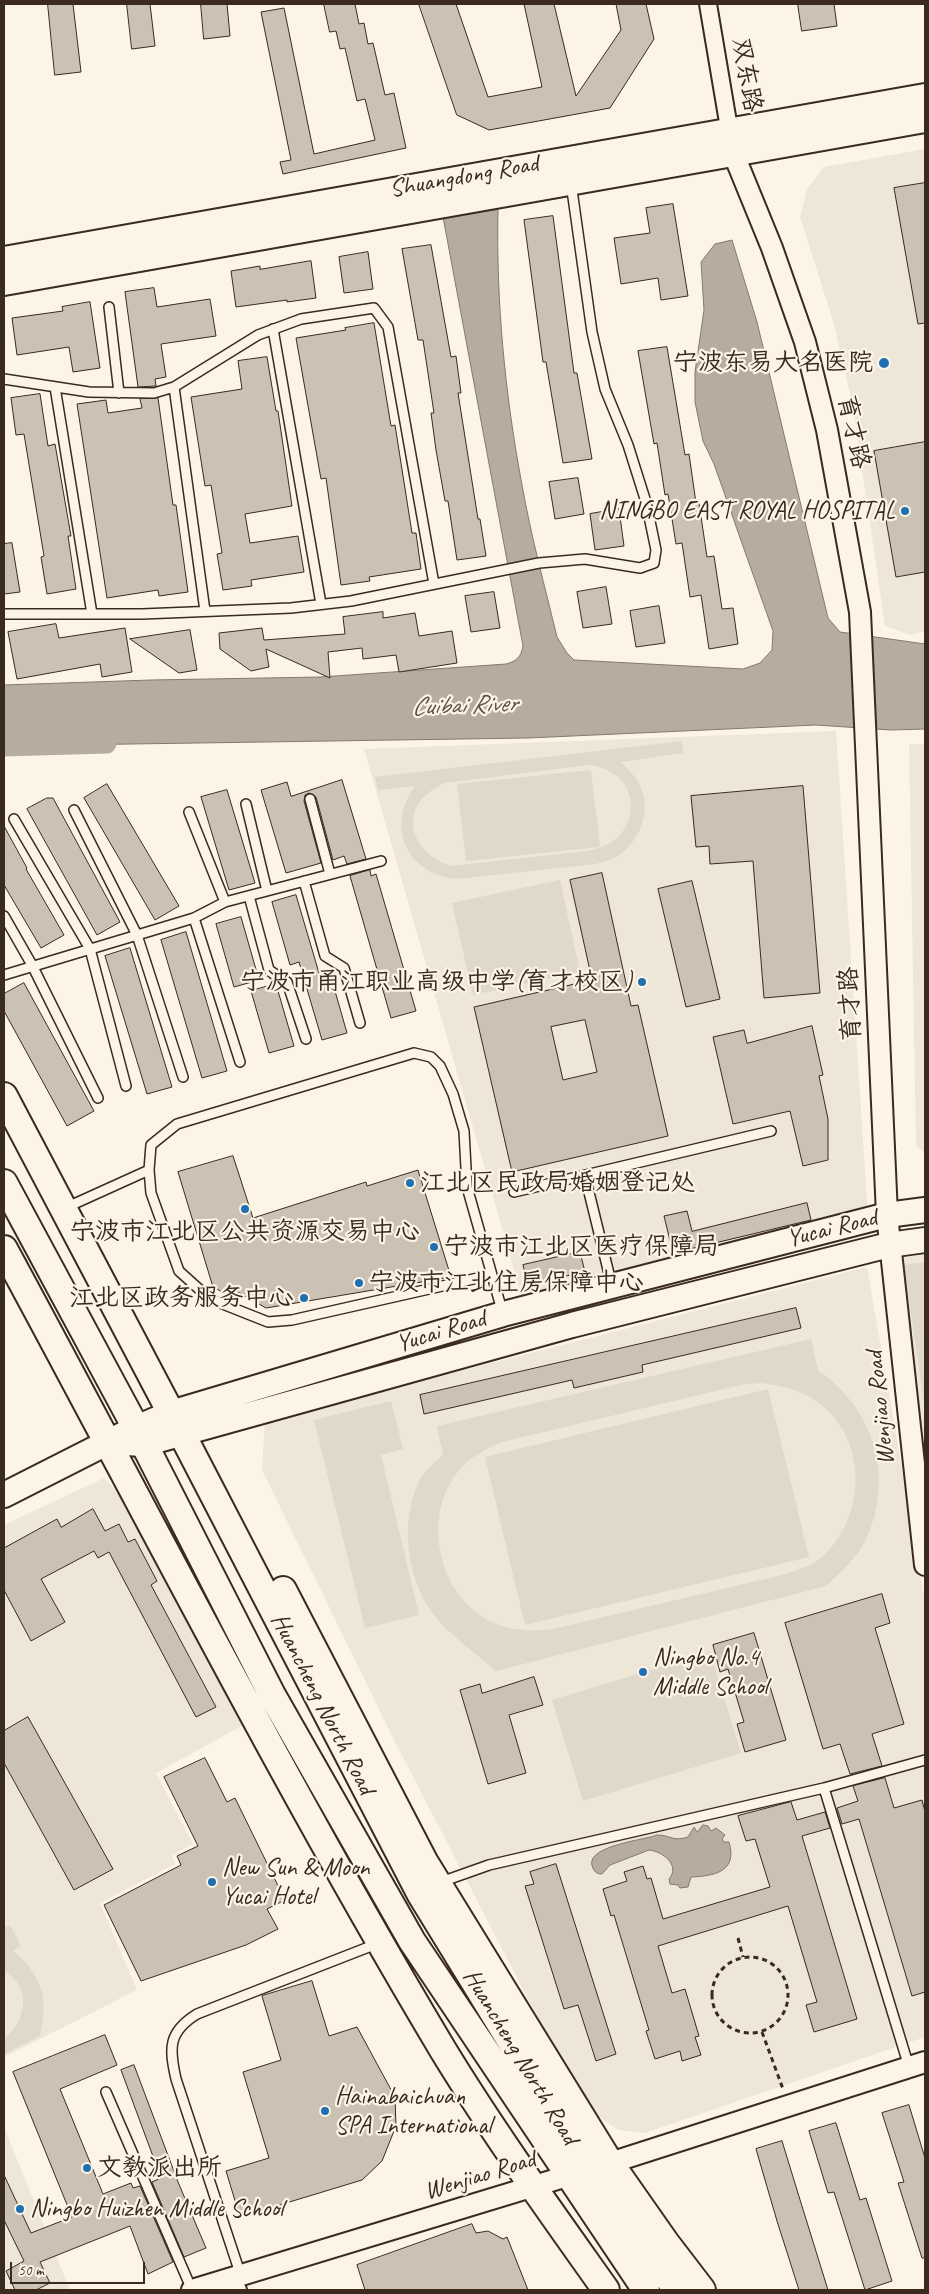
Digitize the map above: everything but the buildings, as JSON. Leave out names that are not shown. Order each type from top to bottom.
[{"type":"main road","name":"Shuangdong Road","points":[[4,259],[925,96]]},
{"type":"main road","name":"Shuangdong Road","points":[[4,283],[925,120]]},
{"type":"main road","name":"Huancheng North Road","points":[[4,1096],[63,1209],[184,1425],[421,1895],[589,2170],[646,2290]]},
{"type":"main road","name":"Huancheng North Road","points":[[4,1183],[140,1436],[272,1695],[412,1941],[589,2170],[677,2290]]},
{"type":"main road","name":"Yucai Road","points":[[184,1425],[503,1314],[887,1215],[925,1210]]},
{"type":"main road","name":"Yucai Road","points":[[4,1495],[109,1442],[184,1425],[890,1245],[925,1240]]},
{"type":"main road","points":[[4,1249],[109,1442],[276,1760],[444,2051],[533,2187],[606,2290]]},
{"type":"main road","points":[[184,1425],[437,1883],[589,2170],[666,2243],[702,2290]]},
{"type":"street","name":"双东路","points":[[708,4],[734,155]]},
{"type":"street","name":"育才路","points":[[734,155],[772,248],[805,342],[827,430],[860,612],[887,1215],[890,1245]]},
{"type":"street","name":"Wenjiao Road","points":[[890,1245],[925,1565]]},
{"type":"street","name":"Wenjiao Road","points":[[192,2290],[238,2282],[917,2065]]},
{"type":"lane","points":[[4,614],[205,611],[321,604],[351,601],[539,563],[586,559],[640,568],[654,563],[656,550],[646,502],[628,444],[605,389],[592,332],[571,183]]},
{"type":"lane","points":[[109,307],[119,393]]},
{"type":"lane","points":[[4,379],[89,392],[154,393],[174,387],[258,335],[273,329],[301,319],[374,308],[388,327],[434,584]]},
{"type":"lane","points":[[273,329],[321,604]]},
{"type":"lane","points":[[55,387],[92,614]]},
{"type":"lane","points":[[174,387],[205,611]]},
{"type":"lane","points":[[310,799],[330,874]]},
{"type":"lane","points":[[246,804],[267,891]]},
{"type":"lane","points":[[74,810],[137,935],[183,1076]]},
{"type":"lane","points":[[190,812],[225,902]]},
{"type":"lane","points":[[14,819],[90,949],[126,1086]]},
{"type":"lane","points":[[4,975],[32,965],[194,918],[225,902],[381,861]]},
{"type":"lane","points":[[304,881],[325,956],[344,968],[360,1024]]},
{"type":"lane","points":[[249,896],[270,970],[287,982],[306,1039]]},
{"type":"lane","points":[[4,916],[32,965],[98,1098]]},
{"type":"lane","points":[[194,918],[240,1062]]},
{"type":"lane","points":[[491,1275],[292,1320],[268,1322],[210,1299],[179,1271],[151,1192],[149,1170],[151,1145],[177,1124],[414,1053],[431,1057],[440,1066],[459,1112],[464,1131],[467,1187],[503,1314]]},
{"type":"lane","points":[[514,1192],[771,1131]]},
{"type":"lane","points":[[63,1209],[149,1170]]},
{"type":"lane","points":[[585,1176],[612,1286]]},
{"type":"lane","points":[[437,1883],[489,1865],[824,1788],[925,1760]]},
{"type":"lane","points":[[824,1788],[917,2065]]},
{"type":"lane","points":[[238,2282],[176,2079],[172,2062],[172,2040],[186,2020],[197,2014],[382,1942]]},
{"type":"lane","points":[[106,2092],[192,2290]]},
{"type":"path","points":[[738,1938],[744,1957]]},
{"type":"path","points":[[744,1957],[756,1957],[768,1961],[779,1969],[787,1986],[788,2005],[782,2016],[774,2026],[762,2032],[750,2034],[738,2031],[722,2020],[713,2004],[712,1992],[715,1980],[722,1969],[732,1961],[744,1957]]},
{"type":"path","points":[[762,2032],[789,2106]]},
{"type":"shaded area","name":"宁波东易大名医院","points":[[925,149],[925,631],[910,635],[885,626],[852,402],[834,324],[800,217],[807,189],[824,167]]},
{"type":"shaded area","name":"宁波市甬江职业高级中学(育才校区)","points":[[836,731],[868,1216],[523,1301],[364,749]]},
{"type":"shaded area","points":[[682,741],[683,753],[621,762],[634,776],[643,792],[645,803],[642,825],[631,844],[623,852],[612,859],[596,864],[456,879],[438,875],[424,868],[413,857],[406,845],[402,831],[402,817],[406,801],[415,786],[378,790],[375,777]],"holes":[[[589,765],[608,770],[621,780],[629,793],[631,808],[628,822],[620,835],[606,845],[587,851],[452,866],[434,858],[420,844],[415,835],[413,816],[419,802],[425,795],[444,783]]]},
{"type":"shaded area","points":[[909,744],[925,744],[925,1153],[916,1146]]},
{"type":"shaded area","points":[[591,770],[600,847],[466,861],[457,784]]},
{"type":"shaded area","points":[[560,880],[580,972],[473,995],[452,903]]},
{"type":"shaded area","points":[[925,1254],[925,1464],[895,1259]]},
{"type":"shaded area","points":[[925,1262],[925,1410],[904,1265]]},
{"type":"shaded area","name":"Ningbo No.4 Middle School","points":[[867,1267],[925,1602],[925,2037],[645,2133],[618,2130],[583,2105],[395,1742],[262,1470],[265,1421]]},
{"type":"shaded area","points":[[811,1339],[818,1371],[838,1387],[854,1405],[866,1426],[874,1448],[879,1472],[874,1520],[860,1549],[826,1586],[496,1671],[438,1620],[427,1606],[413,1571],[409,1552],[409,1514],[413,1496],[422,1476],[443,1455],[437,1426]],"holes":[[[762,1383],[789,1388],[813,1399],[831,1414],[844,1433],[853,1454],[856,1476],[854,1499],[847,1521],[836,1541],[817,1561],[786,1574],[545,1630],[519,1630],[494,1623],[469,1606],[455,1589],[445,1569],[440,1548],[438,1526],[442,1504],[450,1484],[463,1466],[476,1455],[502,1442],[745,1384]]]},
{"type":"shaded area","points":[[768,1389],[809,1557],[525,1625],[485,1457]]},
{"type":"shaded area","points":[[391,1401],[403,1449],[381,1455],[419,1615],[365,1628],[314,1420]]},
{"type":"shaded area","points":[[104,1478],[131,1506],[249,1722],[156,1773],[193,1844],[172,1855],[175,1864],[100,1903],[137,1990],[4,2057],[4,1525]]},
{"type":"shaded area","points":[[710,1652],[741,1753],[583,1801],[552,1700]]},
{"type":"shaded area","points":[[10,1925],[21,1946],[13,1951],[31,1969],[37,1979],[43,1999],[43,2010],[40,2036],[4,2054],[4,2039],[12,2032],[17,2023],[23,2004],[23,1995],[19,1986],[4,1971],[4,1928]]},
{"type":"shaded area","name":"Ningbo Huizhen Middle School","points":[[4,2127],[70,2290],[4,2290]]},
{"type":"water","points":[[498,210],[500,313],[506,382],[516,451],[538,561],[557,637],[567,653],[574,660],[743,669],[760,663],[772,650],[773,631],[714,464],[703,441],[695,402],[695,372],[704,310],[701,262],[715,244],[732,240],[757,322],[828,618],[840,632],[925,644],[925,729],[891,730],[816,725],[528,738],[65,745],[4,748],[4,685],[321,677],[506,664],[518,658],[523,646],[443,217]]},
{"type":"water","points":[[703,1825],[708,1826],[711,1831],[716,1828],[725,1835],[722,1839],[724,1842],[729,1842],[730,1860],[727,1866],[716,1873],[691,1877],[688,1887],[680,1888],[678,1885],[670,1884],[669,1879],[673,1869],[671,1864],[664,1856],[649,1850],[610,1865],[602,1874],[597,1873],[593,1868],[592,1860],[605,1849],[657,1835],[675,1839],[688,1837],[694,1827],[697,1832]]},
{"type":"waterway","name":"Cuibai River","points":[[4,747],[107,744]]},
{"type":"place","name":"宁波东易大名医院","points":[[884,363]]},
{"type":"place","name":"NINGBO EAST ROYAL HOSPITAL","points":[[905,511]]},
{"type":"place","name":"宁波市甬江职业高级中学(育才校区)","points":[[642,982]]},
{"type":"place","name":"江北区民政局婚姻登记处","points":[[410,1183]]},
{"type":"place","name":"宁波市江北区公共资源交易中心","points":[[245,1209]]},
{"type":"place","name":"宁波市江北区医疗保障局","points":[[434,1247]]},
{"type":"place","name":"宁波市江北住房保障中心","points":[[359,1283]]},
{"type":"place","name":"江北区政务服务中心","points":[[304,1298]]},
{"type":"place","name":"Ningbo No.4 Middle School","points":[[643,1672]]},
{"type":"place","name":"New Sun & Moon Yucai Hotel","points":[[212,1882]]},
{"type":"place","name":"Hainabaichuan SPA International","points":[[325,2111]]},
{"type":"place","name":"文教派出所","points":[[87,2168]]},
{"type":"place","name":"Ningbo Huizhen Middle School","points":[[20,2209]]}]
